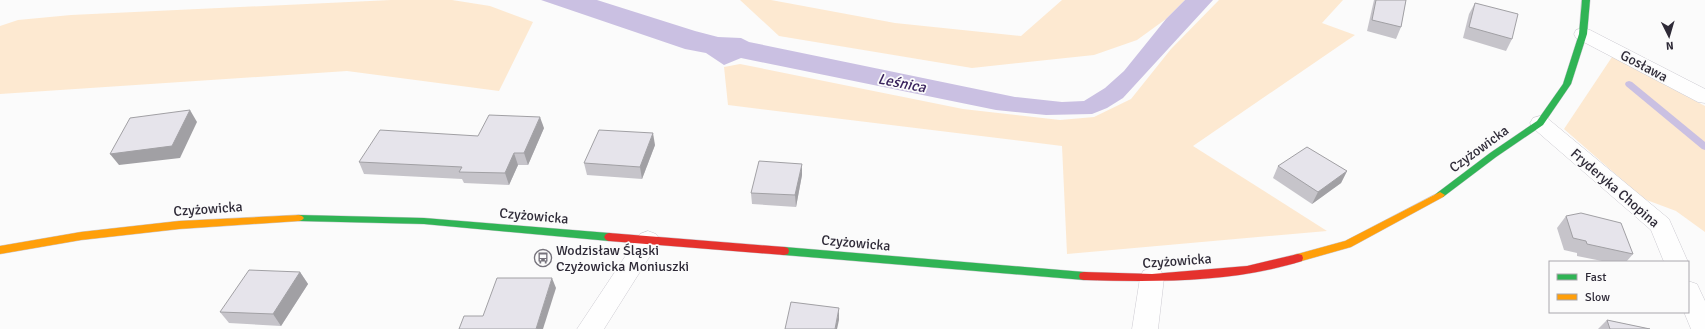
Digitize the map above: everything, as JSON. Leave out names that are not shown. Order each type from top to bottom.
[{"type":"street","name":"Czyżowicka","points":[[0,250],[81,236],[172,226],[290,218],[424,221],[1080,276],[1152,278],[1247,270],[1317,254],[1348,244],[1442,193],[1493,155],[1540,123],[1567,84],[1583,34],[1586,0]]},
{"type":"street","name":"Gosława","points":[[1583,34],[1705,97]]},
{"type":"street","name":"Fryderyka Chopina","points":[[1540,123],[1661,225],[1676,261]]},
{"type":"street","points":[[590,329],[648,240]]},
{"type":"street","points":[[1145,329],[1152,278]]},
{"type":"street","points":[[1689,293],[1704,329]]},
{"type":"shaded area","points":[[391,0],[452,0],[490,6],[533,22],[499,91],[347,71],[0,94],[0,26],[18,20],[71,15]]},
{"type":"shaded area","points":[[740,0],[771,0],[895,23],[1021,36],[1062,0],[1185,0],[1166,19],[1137,40],[1094,55],[972,68],[779,36]]},
{"type":"shaded area","points":[[1219,0],[1343,0],[1322,23],[1355,35],[1193,146],[1327,231],[1067,254],[1062,146],[728,105],[724,67],[740,64],[963,109],[1060,120],[1094,117],[1131,99],[1171,49]]},
{"type":"shaded area","points":[[1612,57],[1705,106],[1705,232],[1676,211],[1644,199],[1564,129]]},
{"type":"water","name":"Leśnica","points":[[541,0],[597,0],[718,37],[741,38],[749,42],[1015,97],[1062,102],[1084,101],[1105,88],[1124,71],[1166,19],[1185,0],[1213,0],[1123,98],[1107,108],[1092,114],[1046,115],[996,110],[741,58],[724,65],[706,53],[685,49]]},
{"type":"building","points":[[1376,0],[1406,0],[1401,27],[1372,20]]},
{"type":"building","points":[[1475,3],[1518,14],[1512,39],[1469,27]]},
{"type":"building","points":[[190,110],[172,146],[110,154],[130,118]]},
{"type":"building","points":[[489,115],[540,117],[524,153],[514,153],[505,173],[459,172],[462,167],[359,162],[380,130],[478,136]]},
{"type":"building","points":[[599,130],[653,133],[640,167],[584,163]]},
{"type":"building","points":[[1307,147],[1347,171],[1318,192],[1278,166]]},
{"type":"building","points":[[759,161],[802,164],[795,195],[751,193]]},
{"type":"building","points":[[1581,213],[1621,223],[1633,254],[1587,244],[1586,241],[1573,238],[1566,216]]},
{"type":"building","points":[[249,270],[300,272],[273,314],[220,312]]},
{"type":"building","points":[[497,278],[552,278],[536,329],[459,329],[464,316],[483,316]]},
{"type":"building","points":[[791,302],[839,308],[835,329],[785,329]]},
{"type":"building","points":[[1607,320],[1650,329],[1610,329]]},
{"type":"waterway","points":[[1629,84],[1705,147]]},
{"type":"traffic: fast","points":[[1440,195],[1493,155],[1540,123],[1567,84],[1583,34],[1586,0]]},
{"type":"traffic: fast","points":[[299,218],[424,221],[609,237]]},
{"type":"traffic: fast","points":[[784,251],[1084,276]]},
{"type":"traffic: slow","points":[[1298,258],[1348,244],[1440,195]]},
{"type":"traffic: slow","points":[[0,250],[81,236],[179,225],[299,218]]},
{"type":"traffic: jam","points":[[609,237],[784,251]]},
{"type":"traffic: jam","points":[[1084,276],[1152,278],[1247,270],[1298,258]]},
{"type":"place","name":"Wodzisław Śląski Czyżowicka Moniuszki","points":[[543,258]]}]
